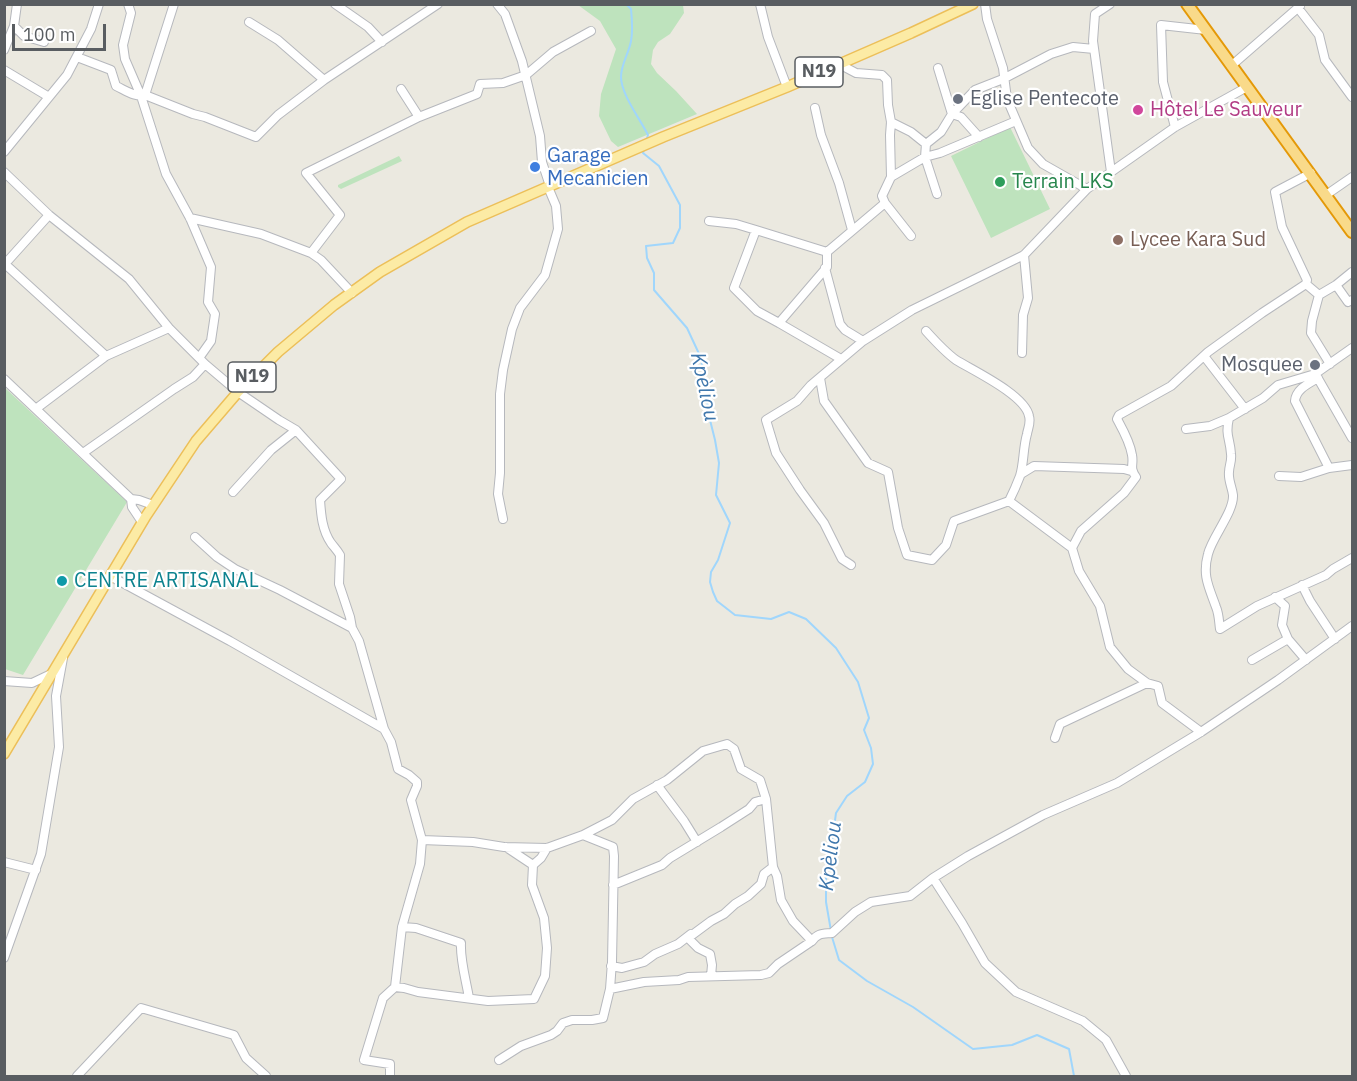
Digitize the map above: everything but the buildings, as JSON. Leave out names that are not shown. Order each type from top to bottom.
[{"type":"highway","points":[[1187,4],[1353,232]]},
{"type":"main road","name":"N19","points":[[4,754],[142,522],[196,441],[238,392],[278,352],[334,305],[398,261],[459,226],[663,137],[786,87],[973,4]]},
{"type":"street","points":[[4,50],[14,26],[17,4]]},
{"type":"street","points":[[4,152],[67,75],[91,29],[99,4]]},
{"type":"street","points":[[83,453],[193,377],[211,341],[215,314],[208,302],[211,267],[190,218],[166,174],[143,96],[124,59],[123,45],[131,13],[128,4]]},
{"type":"street","points":[[143,96],[174,4]]},
{"type":"street","points":[[335,4],[368,27],[382,42]]},
{"type":"street","points":[[497,4],[505,14],[526,75],[531,105],[540,136],[542,162],[548,187],[556,206],[558,229],[545,275],[520,308],[512,329],[503,370],[500,394],[498,494],[503,519]]},
{"type":"street","points":[[760,4],[768,37],[786,87]]},
{"type":"street","points":[[985,4],[987,19],[1003,68],[1007,99],[1028,148],[1042,164],[1087,189]]},
{"type":"street","points":[[1110,4],[1095,14],[1093,41],[1111,172]]},
{"type":"street","points":[[77,57],[111,70],[116,86],[256,136],[278,115],[324,80],[435,5]]},
{"type":"street","points":[[1231,66],[1300,6],[1319,35],[1326,60],[1353,97]]},
{"type":"street","points":[[249,22],[278,40],[324,80]]},
{"type":"street","points":[[1175,127],[1163,82],[1161,25],[1206,30]]},
{"type":"street","points":[[14,26],[24,36],[44,42]]},
{"type":"street","points":[[311,253],[340,215],[306,173],[419,117],[477,94],[480,84],[503,83],[526,75],[553,52],[591,31]]},
{"type":"street","points":[[937,194],[925,158],[926,144],[941,132],[952,114],[975,90],[1003,79],[1051,54],[1073,47],[1094,49]]},
{"type":"street","points":[[839,64],[856,73],[886,77],[891,122],[891,177],[882,196],[911,236]]},
{"type":"street","points":[[938,68],[952,114]]},
{"type":"street","points":[[4,70],[49,97]]},
{"type":"street","points":[[851,565],[842,559],[824,523],[777,453],[766,420],[797,401],[863,341],[912,310],[1024,255],[1087,189],[1175,127],[1247,87]]},
{"type":"street","points":[[401,88],[419,117]]},
{"type":"street","points":[[815,108],[821,135],[839,183],[852,230]]},
{"type":"street","points":[[952,114],[962,117],[979,137]]},
{"type":"street","points":[[891,177],[925,158],[1016,121]]},
{"type":"street","points":[[891,122],[926,144]]},
{"type":"street","points":[[4,172],[49,216],[129,279],[170,328],[202,361],[238,392],[296,430],[341,479],[320,500],[323,526],[340,555],[339,584],[398,769],[410,775],[417,782],[411,800],[422,840],[420,864],[402,927],[395,987],[383,998],[364,1060],[390,1065],[390,1077]]},
{"type":"street","points":[[1306,284],[1307,280],[1282,227],[1275,192],[1311,173]]},
{"type":"street","points":[[1326,195],[1353,177]]},
{"type":"street","points":[[826,252],[885,203]]},
{"type":"street","points":[[49,216],[5,264],[106,356]]},
{"type":"street","points":[[190,218],[261,234],[311,253],[321,260],[352,293]]},
{"type":"street","points":[[710,221],[736,224],[826,252]]},
{"type":"street","points":[[756,230],[734,288],[757,311],[841,359]]},
{"type":"street","points":[[779,323],[827,267],[826,252]]},
{"type":"street","points":[[1022,353],[1023,315],[1028,298],[1024,255]]},
{"type":"street","points":[[825,268],[840,324],[845,330],[863,341]]},
{"type":"street","points":[[1330,364],[1311,333],[1312,321],[1319,295],[1353,272]]},
{"type":"street","points":[[1306,284],[1319,295]]},
{"type":"street","points":[[1131,471],[1132,455],[1118,417],[1171,386],[1208,352],[1306,284]]},
{"type":"street","points":[[1336,285],[1348,302],[1353,300]]},
{"type":"street","points":[[37,408],[106,356],[170,328]]},
{"type":"street","points":[[820,378],[824,401],[868,463],[888,472],[898,528],[907,555],[932,560],[946,545],[954,521],[1009,501],[1021,474],[1026,434],[1030,425],[1027,411],[1019,400],[977,371],[954,359],[926,331]]},
{"type":"street","points":[[1329,468],[1295,401],[1296,395],[1330,364],[1353,348]]},
{"type":"street","points":[[1204,356],[1245,409]]},
{"type":"street","points":[[1186,429],[1210,426],[1229,418],[1263,398],[1278,384],[1316,376]]},
{"type":"street","points":[[1316,376],[1353,438]]},
{"type":"street","points":[[4,379],[131,499],[153,505]]},
{"type":"street","points":[[1229,418],[1226,430],[1232,452],[1229,472],[1233,496],[1226,518],[1208,551],[1205,569],[1208,587],[1217,609],[1220,629],[1257,606],[1326,575],[1333,568],[1353,558]]},
{"type":"street","points":[[233,492],[271,450],[296,430]]},
{"type":"street","points":[[1279,476],[1301,477],[1329,468],[1353,465]]},
{"type":"street","points":[[1021,474],[1034,466],[1078,466],[1124,469],[1131,471],[1136,477],[1124,493],[1081,531],[1072,548]]},
{"type":"street","points":[[131,499],[132,507],[142,522]]},
{"type":"street","points":[[1009,501],[1072,548],[1079,571],[1100,606],[1110,647],[1128,669],[1147,683],[1158,686],[1162,703],[1201,732]]},
{"type":"street","points":[[195,537],[217,557],[235,569],[352,628]]},
{"type":"street","points":[[110,576],[384,729]]},
{"type":"street","points":[[1302,585],[1335,639]]},
{"type":"street","points":[[1275,597],[1285,606],[1282,624],[1288,639],[1306,660]]},
{"type":"street","points":[[610,989],[687,977],[769,973],[778,964],[812,941],[816,935],[832,933],[855,912],[871,902],[910,896],[968,856],[1043,815],[1117,783],[1201,732],[1353,626]]},
{"type":"street","points":[[1252,660],[1288,639]]},
{"type":"street","points":[[4,957],[40,854],[59,747],[56,696],[63,656]]},
{"type":"street","points":[[4,681],[32,683],[53,673]]},
{"type":"street","points":[[1055,738],[1060,724],[1147,683]]},
{"type":"street","points":[[422,840],[547,848],[583,835],[612,820],[633,799],[667,780],[703,751],[727,744],[734,749],[741,769],[760,780],[766,799],[773,867],[779,884],[781,900],[793,921],[812,941]]},
{"type":"street","points":[[657,785],[697,842]]},
{"type":"street","points":[[613,885],[662,865],[748,809],[755,802],[766,799]]},
{"type":"street","points":[[499,1060],[521,1046],[551,1035],[563,1023],[572,1020],[603,1018],[610,989],[614,856],[613,847],[583,835]]},
{"type":"street","points":[[504,847],[533,865]]},
{"type":"street","points":[[395,987],[418,993],[488,1000],[534,999],[545,976],[547,948],[544,918],[532,885],[533,865],[547,848]]},
{"type":"street","points":[[4,862],[36,870]]},
{"type":"street","points":[[611,966],[622,968],[644,962],[655,954],[678,944],[711,921],[724,915],[748,896],[761,884],[764,874],[773,867]]},
{"type":"street","points":[[933,878],[985,963],[1016,992],[1083,1021],[1106,1040],[1126,1077]]},
{"type":"street","points":[[687,938],[699,925]]},
{"type":"street","points":[[402,927],[416,928],[461,943],[460,955],[469,998]]},
{"type":"street","points":[[687,938],[698,948],[710,954],[711,976]]},
{"type":"street","points":[[78,1077],[141,1008],[234,1035],[246,1058],[266,1077]]},
{"type":"green space","points":[[578,5],[683,5],[684,13],[670,34],[658,42],[653,50],[651,64],[697,114],[618,147],[611,141],[599,116],[601,94],[616,49],[600,21]]},
{"type":"green space","name":"Terrain LKS","points":[[1010,127],[1050,209],[991,238],[951,156]]},
{"type":"green space","points":[[399,156],[402,161],[341,189],[338,187],[338,185]]},
{"type":"green space","points":[[4,387],[127,502],[23,675],[5,669]]},
{"type":"waterway","points":[[626,4],[631,9],[632,33],[621,72],[622,84],[627,99],[648,135],[646,141]]},
{"type":"waterway","name":"Kpèliou","points":[[644,149],[643,153],[659,166],[680,205],[680,228],[673,243],[646,246],[647,258],[654,273],[654,290],[687,328],[701,358],[709,416],[719,463],[716,495],[730,523],[718,560],[711,572],[710,582],[713,592],[717,601],[735,615],[771,619],[789,612],[806,619],[836,648],[858,682],[869,718],[864,730],[871,748],[873,764],[865,782],[847,796],[836,813],[826,870],[826,902],[831,931]]},
{"type":"waterway","name":"Kpèliou","points":[[832,937],[839,960],[867,981],[913,1007],[973,1049],[1012,1045],[1037,1035],[1069,1049],[1074,1076]]},
{"type":"place","name":"Eglise Pentecote","points":[[958,99]]},
{"type":"place","name":"Hôtel Le Sauveur","points":[[1138,110]]},
{"type":"place","name":"Garage Mecanicien","points":[[535,167]]},
{"type":"place","name":"Terrain LKS","points":[[1000,182]]},
{"type":"place","name":"Lycee Kara Sud","points":[[1118,240]]},
{"type":"place","name":"Mosquee","points":[[1315,365]]},
{"type":"place","name":"CENTRE ARTISANAL","points":[[62,581]]}]
